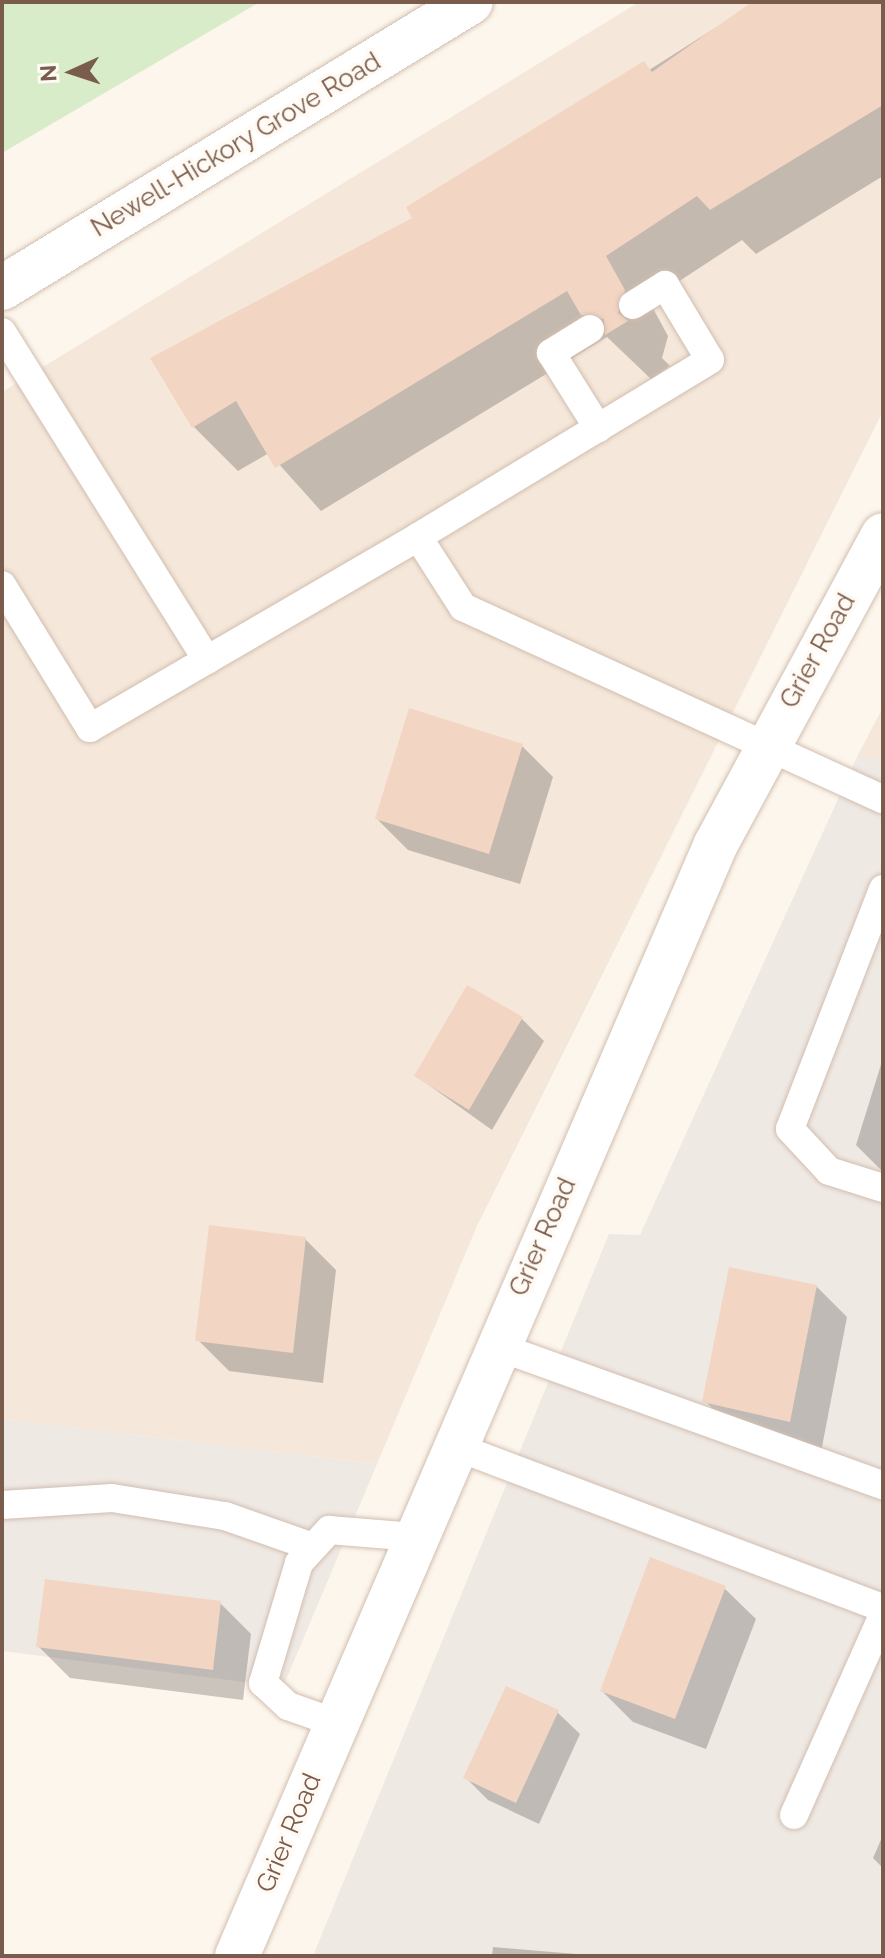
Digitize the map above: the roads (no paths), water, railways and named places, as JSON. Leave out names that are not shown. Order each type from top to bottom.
[{"type":"street","name":"Newell-Hickory Grove Road","points":[[2,288],[471,2]]},
{"type":"street","name":"Grier Road","points":[[237,1956],[496,1346],[716,844],[766,746],[883,535]]},
{"type":"lane","points":[[2,585],[90,728],[418,537],[710,360],[665,285],[633,305]]},
{"type":"lane","points":[[590,329],[551,353],[598,428]]},
{"type":"lane","points":[[2,332],[207,660]]},
{"type":"lane","points":[[418,537],[463,607],[883,799]]},
{"type":"lane","points":[[883,889],[790,1129],[829,1171],[883,1188]]},
{"type":"lane","points":[[496,1346],[883,1485]]},
{"type":"lane","points":[[454,1446],[883,1608]]},
{"type":"lane","points":[[2,1505],[112,1498],[225,1516],[313,1547]]},
{"type":"lane","points":[[336,1723],[288,1706],[263,1683],[299,1563],[329,1530],[415,1537]]},
{"type":"lane","points":[[794,1815],[883,1615]]}]
